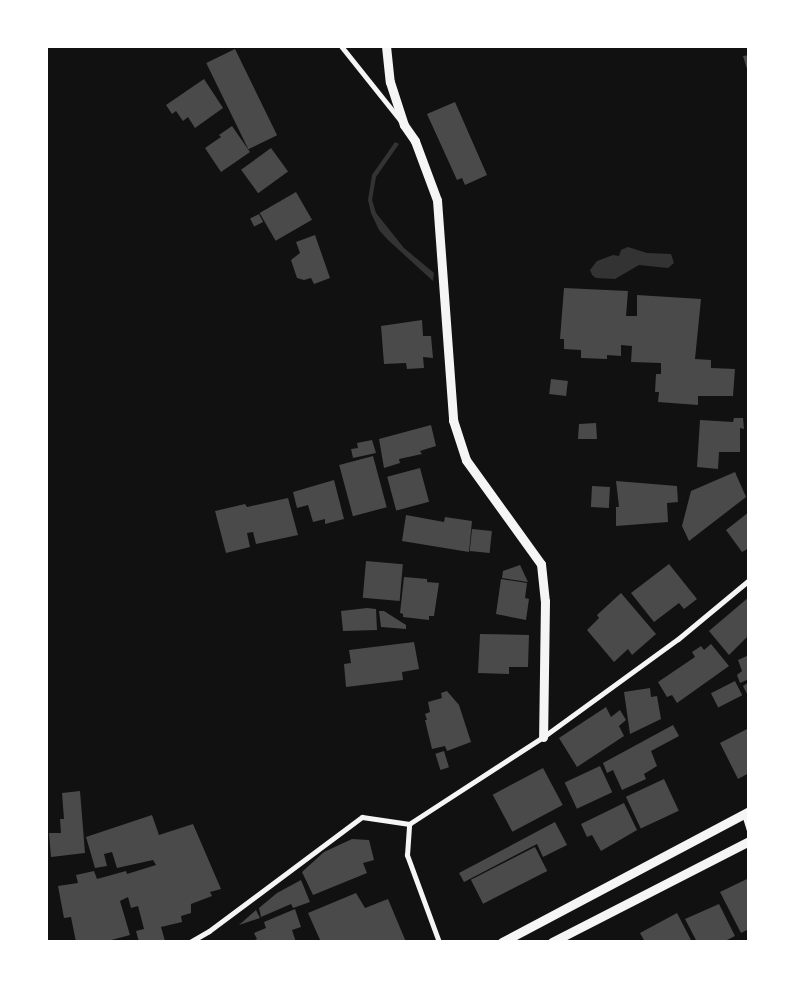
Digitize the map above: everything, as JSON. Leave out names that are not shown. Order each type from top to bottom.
[{"type":"street","points":[[341,46],[415,141],[437,200],[453,420],[466,460],[541,564],[546,601],[543,737]]},
{"type":"street","points":[[386,46],[390,82],[404,125]]},
{"type":"street","points":[[190,942],[209,931],[362,816],[410,824],[543,737],[678,638],[749,580]]},
{"type":"street","points":[[502,942],[746,812],[749,830]]},
{"type":"street","points":[[410,824],[407,855],[439,942]]},
{"type":"street","points":[[552,942],[749,841]]},
{"type":"shaded area","points":[[395,142],[399,144],[376,177],[372,200],[376,213],[404,248],[434,273],[433,281],[388,240],[379,230],[371,213],[368,200],[372,175]]},
{"type":"shaded area","points":[[628,247],[647,253],[671,254],[674,263],[668,268],[639,265],[615,279],[596,278],[592,275],[590,270],[597,261],[613,255],[619,256],[621,250]]},
{"type":"building","points":[[235,49],[277,135],[248,149],[206,63]]},
{"type":"building","points":[[749,55],[749,69],[747,69],[743,56]]},
{"type":"building","points":[[204,79],[223,108],[195,128],[188,117],[183,121],[176,111],[172,114],[166,105]]},
{"type":"building","points":[[455,102],[487,175],[465,185],[462,178],[457,180],[427,114]]},
{"type":"building","points":[[232,126],[250,152],[221,172],[205,148],[221,137],[219,135]]},
{"type":"building","points":[[271,148],[288,171],[258,193],[241,170]]},
{"type":"building","points":[[296,192],[312,220],[276,241],[260,213]]},
{"type":"building","points":[[259,214],[263,222],[254,227],[250,219]]},
{"type":"building","points":[[315,235],[330,278],[314,284],[311,278],[304,280],[297,278],[291,260],[300,253],[296,242]]},
{"type":"building","points":[[564,288],[628,291],[626,316],[637,316],[637,295],[701,299],[695,359],[711,360],[711,368],[735,369],[733,396],[698,396],[698,405],[658,402],[659,392],[655,392],[656,374],[661,374],[661,363],[631,362],[632,346],[621,345],[621,356],[607,355],[607,359],[581,358],[581,350],[564,349],[564,339],[560,339]]},
{"type":"building","points":[[422,320],[423,336],[431,336],[433,358],[423,357],[424,368],[407,369],[406,363],[384,364],[381,326]]},
{"type":"building","points":[[551,379],[568,381],[566,396],[549,394]]},
{"type":"building","points":[[734,418],[743,418],[744,429],[740,428],[740,452],[719,452],[718,469],[697,467],[700,420],[733,422]]},
{"type":"building","points":[[596,423],[597,439],[578,439],[579,424]]},
{"type":"building","points":[[431,425],[436,446],[420,451],[422,454],[399,459],[400,463],[384,468],[379,439]]},
{"type":"building","points":[[372,440],[376,453],[353,458],[351,449],[358,448],[357,443]]},
{"type":"building","points":[[373,456],[387,507],[353,516],[339,465]]},
{"type":"building","points":[[420,468],[429,502],[396,511],[387,477]]},
{"type":"building","points":[[735,472],[746,497],[689,541],[682,526],[691,491]]},
{"type":"building","points":[[334,480],[344,519],[325,524],[325,519],[313,522],[308,505],[297,508],[293,492]]},
{"type":"building","points":[[616,481],[677,486],[678,502],[667,503],[668,522],[616,526],[616,507],[619,507]]},
{"type":"building","points":[[592,486],[610,487],[609,508],[591,507]]},
{"type":"building","points":[[288,498],[298,535],[256,544],[253,532],[247,533],[250,547],[226,553],[215,511],[245,504],[247,507]]},
{"type":"building","points":[[749,512],[749,548],[742,552],[726,530]]},
{"type":"building","points":[[406,515],[444,522],[445,517],[472,521],[469,552],[402,541]]},
{"type":"building","points":[[472,529],[492,531],[490,553],[470,551]]},
{"type":"building","points":[[366,561],[403,564],[400,601],[363,598]]},
{"type":"building","points":[[669,564],[697,599],[684,609],[679,603],[654,622],[631,593]]},
{"type":"building","points":[[520,565],[528,582],[502,578],[503,571]]},
{"type":"building","points":[[404,577],[427,579],[427,582],[439,583],[434,616],[429,616],[429,620],[403,617],[403,614],[400,613]]},
{"type":"building","points":[[501,579],[527,583],[525,598],[529,599],[526,620],[496,614]]},
{"type":"building","points":[[621,593],[656,634],[632,655],[628,649],[614,662],[587,630],[599,618],[597,615]]},
{"type":"building","points":[[749,597],[749,635],[729,655],[709,631]]},
{"type":"building","points":[[367,608],[376,609],[377,630],[343,631],[341,611]]},
{"type":"building","points":[[379,611],[384,611],[406,625],[406,629],[381,627]]},
{"type":"building","points":[[480,634],[529,635],[528,667],[509,667],[509,674],[478,673]]},
{"type":"building","points":[[414,642],[419,669],[402,672],[403,680],[346,687],[344,664],[351,663],[349,650]]},
{"type":"building","points":[[711,644],[729,666],[677,703],[672,695],[667,697],[658,682],[695,657],[692,652],[701,646],[704,650]]},
{"type":"building","points":[[749,655],[749,679],[740,683],[737,675],[742,671],[738,660]]},
{"type":"building","points":[[735,681],[742,695],[718,708],[711,693]]},
{"type":"building","points":[[749,682],[749,698],[743,686]]},
{"type":"building","points":[[650,688],[651,697],[657,696],[661,719],[630,734],[624,692]]},
{"type":"building","points":[[447,691],[459,705],[471,742],[447,751],[445,746],[432,749],[425,714],[430,712],[428,702],[442,698],[441,693]]},
{"type":"building","points":[[606,707],[611,717],[620,710],[626,720],[619,726],[624,736],[577,767],[559,738]]},
{"type":"building","points":[[673,725],[679,736],[651,751],[657,766],[644,774],[646,779],[622,790],[613,770],[607,773],[603,763]]},
{"type":"building","points":[[749,728],[749,773],[738,779],[720,743]]},
{"type":"building","points":[[444,751],[449,767],[440,770],[435,754]]},
{"type":"building","points":[[600,766],[612,792],[577,809],[565,782]]},
{"type":"building","points":[[543,768],[563,805],[512,832],[493,795]]},
{"type":"building","points":[[664,779],[679,811],[641,828],[626,797]]},
{"type":"building","points":[[80,791],[85,853],[51,857],[49,833],[61,833],[60,819],[64,819],[62,793]]},
{"type":"building","points":[[624,803],[637,830],[601,851],[592,835],[587,837],[581,824]]},
{"type":"building","points":[[152,815],[159,835],[193,824],[221,889],[210,892],[212,896],[191,904],[191,913],[181,916],[182,922],[161,927],[165,941],[163,942],[139,942],[136,931],[144,929],[138,906],[131,908],[128,897],[120,901],[130,935],[104,942],[76,942],[71,917],[64,918],[58,886],[78,883],[76,875],[94,871],[97,879],[126,871],[127,874],[156,865],[153,860],[117,868],[112,852],[104,854],[107,866],[95,868],[86,837]]},
{"type":"building","points":[[555,822],[567,845],[543,857],[537,844],[464,882],[459,873]]},
{"type":"building","points":[[352,839],[369,840],[374,860],[363,863],[367,873],[313,895],[302,872],[324,852]]},
{"type":"building","points":[[535,847],[547,871],[483,904],[471,880]]},
{"type":"building","points":[[749,878],[749,929],[741,933],[720,892]]},
{"type":"building","points":[[301,880],[310,902],[293,908],[291,904],[261,917],[259,908],[277,893]]},
{"type":"building","points":[[356,893],[365,908],[388,899],[406,942],[321,942],[308,913]]},
{"type":"building","points":[[719,904],[735,936],[723,942],[697,942],[685,919]]},
{"type":"building","points":[[295,909],[301,927],[292,930],[296,942],[250,942],[257,939],[254,933],[266,928],[264,922]]},
{"type":"building","points":[[256,910],[260,918],[239,925]]},
{"type":"building","points":[[677,913],[692,942],[645,942],[640,933]]}]
